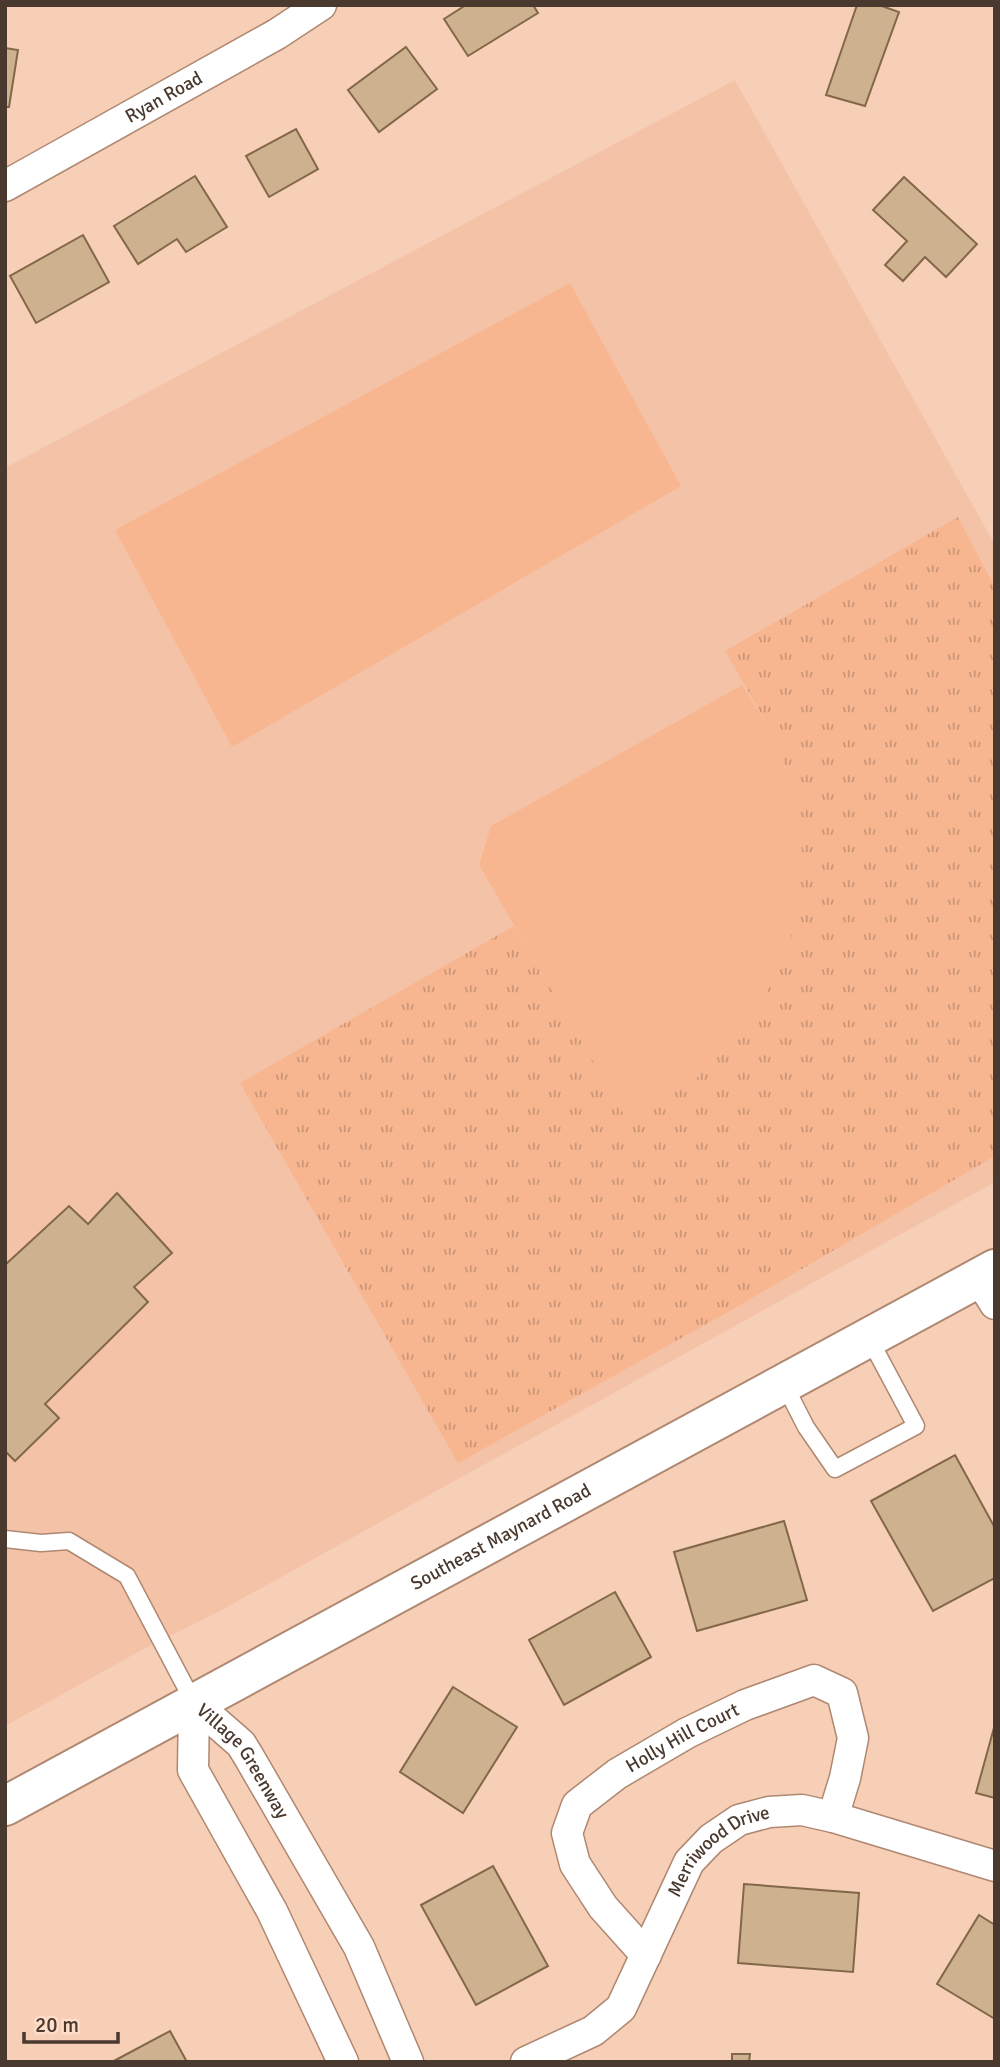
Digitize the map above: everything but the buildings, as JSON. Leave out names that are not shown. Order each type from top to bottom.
[{"type":"main road","name":"Southeast Maynard Road","points":[[5,1806],[869,1337],[990,1284]]},
{"type":"street","name":"Ryan Road","points":[[5,186],[277,34],[321,5]]},
{"type":"street","name":"Holly Hill Court","points":[[646,1955],[603,1907],[575,1864],[567,1833],[577,1805],[617,1774],[687,1733],[745,1705],[814,1680],[842,1693],[853,1738],[833,1817]]},
{"type":"street","name":"Village Greenway","points":[[194,1703],[193,1770],[272,1911],[343,2062]]},
{"type":"street","name":"Village Greenway","points":[[194,1703],[241,1744],[249,1757],[359,1947],[408,2062]]},
{"type":"street","name":"Merriwood Drive","points":[[526,2062],[593,2031],[621,2008],[689,1862],[711,1839],[740,1820],[769,1812],[802,1810],[995,1866]]},
{"type":"lane","points":[[784,1384],[806,1427],[835,1469],[916,1426],[869,1337]]},
{"type":"lane","points":[[5,1539],[41,1543],[69,1541],[127,1576],[194,1703]]},
{"type":"shaded area","points":[[735,80],[995,545],[995,1182],[216,1613],[138,1652],[5,1726],[5,468]]},
{"type":"green space","points":[[570,283],[681,486],[232,747],[115,530]]},
{"type":"green space","points":[[958,517],[995,588],[995,1156],[728,1312],[458,1463],[240,1083],[514,926],[626,1118],[698,1077],[751,1023],[788,951],[803,865],[796,792],[768,726],[725,651]]},
{"type":"green space","points":[[742,685],[768,726],[796,792],[803,865],[788,951],[751,1023],[698,1077],[626,1119],[479,865],[491,826]]}]
